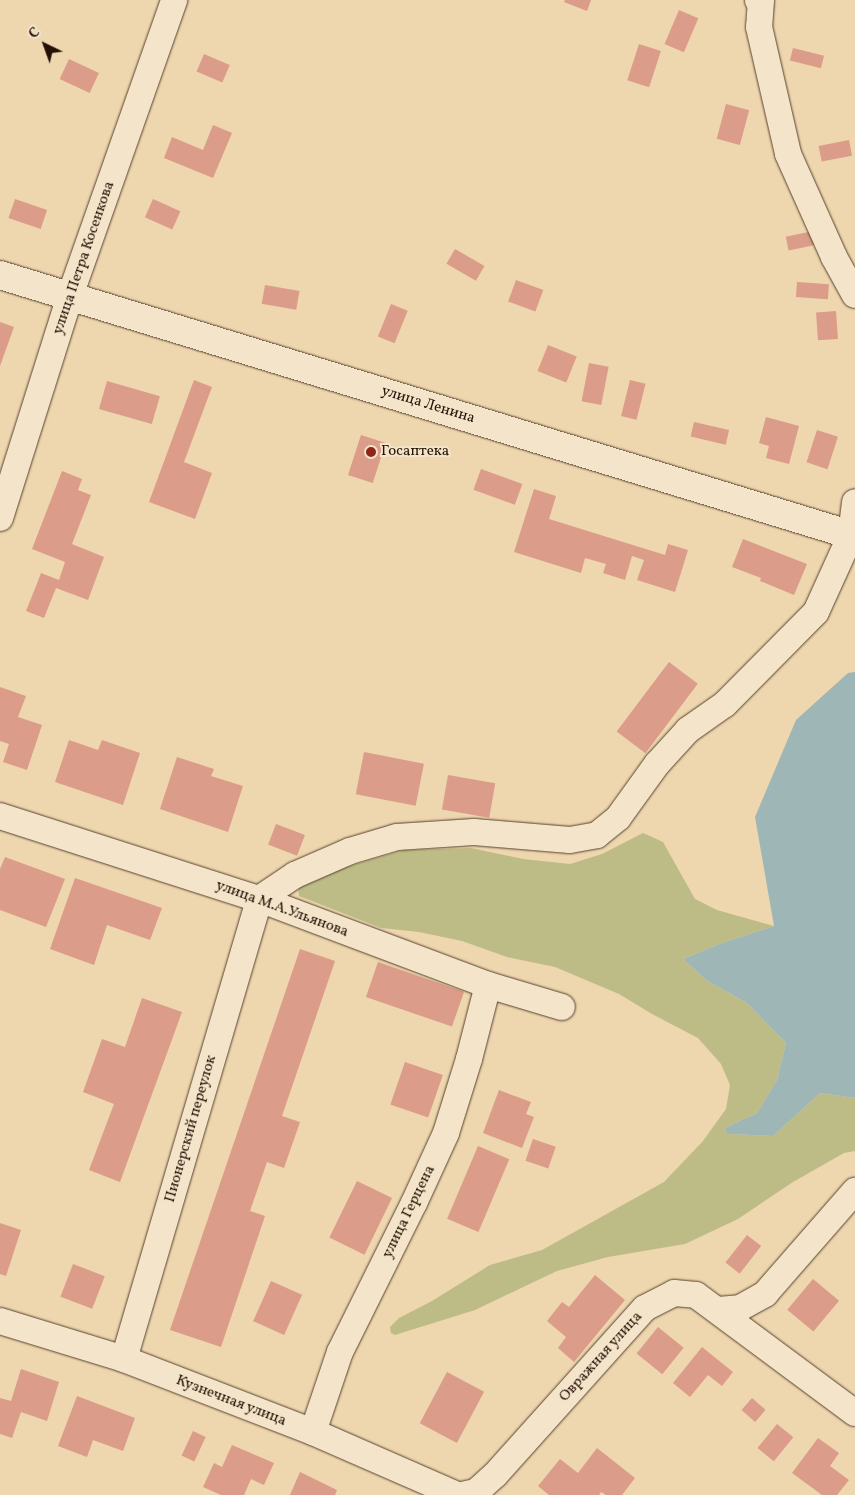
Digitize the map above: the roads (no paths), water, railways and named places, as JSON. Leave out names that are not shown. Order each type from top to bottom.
[{"type":"main road","name":"улица Ленина","points":[[0,275],[853,535]]},
{"type":"street","name":"улица Петра Косенкова","points":[[0,518],[70,296],[174,0]]},
{"type":"street","points":[[760,0],[759,27],[788,154],[834,257],[855,295]]},
{"type":"street","points":[[259,899],[295,875],[350,851],[398,837],[474,832],[570,840],[597,835],[618,818],[657,764],[688,730],[725,704],[816,612],[853,535],[855,502]]},
{"type":"street","name":"улица М.А.Ульянова","points":[[0,816],[259,899],[488,985],[562,1007]]},
{"type":"street","name":"Пионерский переулок","points":[[124,1360],[259,899]]},
{"type":"street","name":"улица Герцена","points":[[313,1432],[340,1352],[414,1203],[446,1133],[469,1059],[488,985]]},
{"type":"street","points":[[718,1310],[740,1308],[765,1294],[855,1192]]},
{"type":"street","name":"Овражная улица","points":[[462,1495],[476,1492],[495,1475],[645,1308],[674,1293],[696,1295],[855,1413]]},
{"type":"street","name":"Кузнечная улица","points":[[0,1321],[124,1360],[313,1432],[457,1495]]},
{"type":"water","points":[[855,672],[855,1098],[820,1093],[773,1136],[727,1134],[725,1128],[757,1113],[777,1080],[786,1043],[747,1003],[706,980],[683,959],[719,944],[774,926],[755,817],[796,720],[848,673]]},
{"type":"place","name":"Госаптека","points":[[371,452]]}]
